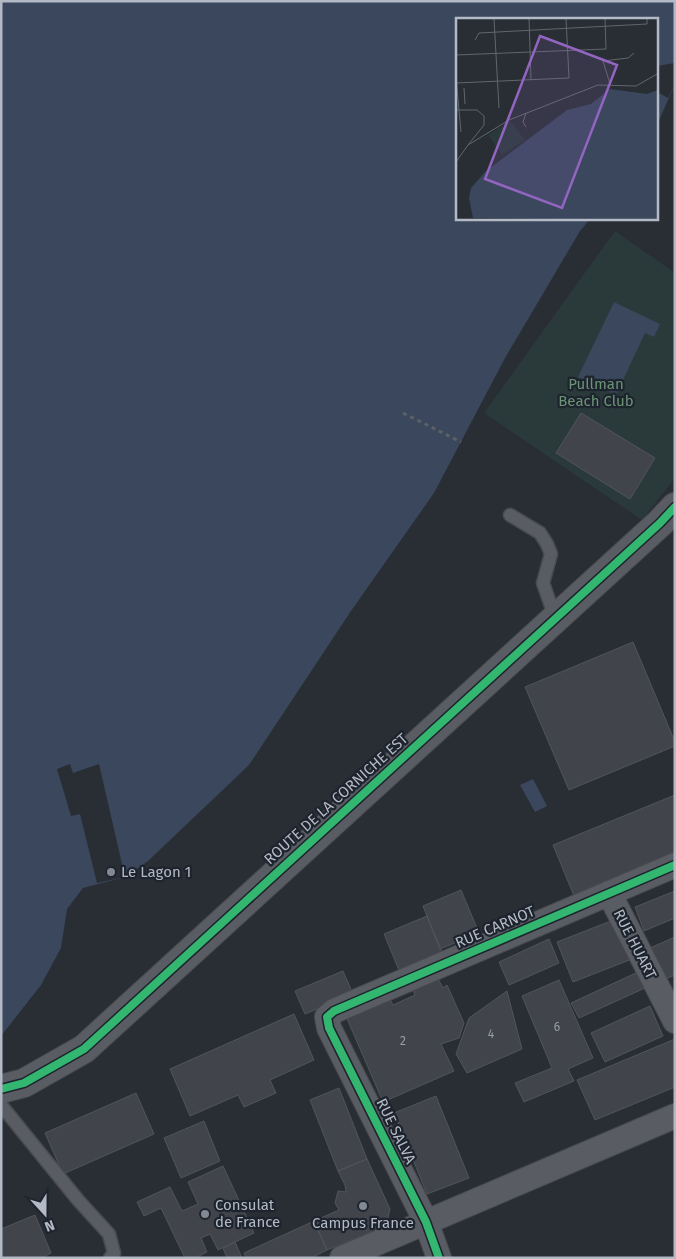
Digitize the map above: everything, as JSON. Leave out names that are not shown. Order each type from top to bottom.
[{"type":"street","name":"ROUTE DE LA CORNICHE EST","points":[[1,1089],[24,1083],[84,1049],[372,784],[556,620],[675,507]]},
{"type":"street","name":"RUE CARNOT","points":[[327,1017],[334,1011],[675,864]]},
{"type":"street","name":"RUE HUART","points":[[609,893],[675,1021]]},
{"type":"street","name":"RUE SALVA","points":[[327,1017],[329,1028],[426,1222],[440,1258]]},
{"type":"street","points":[[342,1258],[675,1116]]},
{"type":"lane","points":[[510,515],[540,533],[547,544],[551,554],[543,583],[556,620]]},
{"type":"lane","points":[[1,1105],[78,1200],[109,1234],[114,1253],[110,1258]]},
{"type":"path","points":[[403,412],[461,442]]},
{"type":"green space","name":"Pullman Beach Club","points":[[615,231],[675,273],[675,478],[642,520],[484,413]]},
{"type":"water","points":[[1,1],[675,1],[675,84],[658,123],[658,18],[456,18],[456,220],[589,220],[580,231],[505,358],[434,493],[351,611],[249,765],[148,861],[125,877],[83,888],[67,909],[61,948],[41,985],[1,1036]]},
{"type":"water","points":[[614,302],[660,324],[654,337],[645,333],[616,395],[578,377]]},
{"type":"water","points":[[533,779],[547,806],[535,812],[520,785]]},
{"type":"pier","points":[[675,63],[675,84],[668,98],[658,93],[658,66]]},
{"type":"pier","points":[[70,764],[73,773],[99,764],[125,877],[97,883],[80,814],[71,816],[57,769]]},
{"type":"building","points":[[581,413],[655,458],[630,499],[556,453]]},
{"type":"building","points":[[633,642],[675,746],[569,790],[525,687]]},
{"type":"building","points":[[675,795],[675,855],[574,896],[553,845]]},
{"type":"building","points":[[461,890],[479,933],[440,949],[423,906]]},
{"type":"building","points":[[675,891],[675,918],[644,931],[635,907]]},
{"type":"building","points":[[427,916],[444,957],[401,975],[384,934]]},
{"type":"building","points":[[616,919],[632,959],[573,982],[557,942]]},
{"type":"building","points":[[675,937],[675,975],[663,980],[650,948]]},
{"type":"building","points":[[549,939],[559,963],[509,985],[499,962]]},
{"type":"building","points":[[343,971],[353,994],[305,1014],[295,991]]},
{"type":"building","points":[[638,972],[645,988],[579,1018],[571,1003]]},
{"type":"building","points":[[437,977],[443,988],[447,985],[464,1023],[459,1038],[441,1044],[454,1071],[383,1102],[345,1014],[388,995],[393,1005],[415,995],[412,987]]},
{"type":"building","points":[[559,980],[593,1058],[568,1069],[574,1081],[524,1102],[515,1083],[552,1068],[522,996]]},
{"type":"building","points":[[507,991],[522,1049],[467,1073],[456,1054],[469,1018]]},
{"type":"building","points":[[650,1006],[663,1036],[605,1062],[591,1033]]},
{"type":"building","points":[[294,1014],[314,1060],[270,1080],[276,1093],[244,1107],[238,1095],[190,1116],[170,1069]]},
{"type":"building","points":[[675,1039],[675,1087],[595,1120],[577,1080]]},
{"type":"building","points":[[339,1088],[367,1159],[338,1171],[310,1100]]},
{"type":"building","points":[[136,1093],[154,1134],[63,1174],[45,1133]]},
{"type":"building","points":[[436,1096],[469,1178],[427,1194],[394,1113]]},
{"type":"building","points":[[204,1121],[220,1161],[181,1178],[164,1138]]},
{"type":"building","name":"Campus France","points":[[367,1159],[390,1209],[386,1226],[327,1250],[314,1221],[339,1210],[335,1203],[338,1191],[346,1192],[345,1185],[338,1171]]},
{"type":"building","name":"Consulat de France","points":[[223,1166],[254,1233],[218,1250],[210,1234],[201,1238],[207,1252],[195,1258],[185,1258],[161,1208],[144,1216],[137,1202],[170,1187],[182,1211],[198,1204],[188,1182]]},
{"type":"building","points":[[35,1215],[51,1253],[41,1258],[1,1258],[1,1229]]},
{"type":"building","points":[[314,1221],[327,1250],[311,1258],[246,1258],[244,1253]]},
{"type":"building","points":[[235,1242],[242,1258],[227,1258],[223,1248]]},
{"type":"cycle path","points":[[1,1089],[24,1083],[84,1049],[660,523],[675,507]]},
{"type":"cycle path","points":[[439,1258],[426,1222],[329,1028],[327,1017],[334,1011],[675,865]]},
{"type":"place","name":"Le Lagon 1","points":[[111,872]]},
{"type":"place","name":"Campus France","points":[[363,1206]]},
{"type":"place","name":"Consulat de France","points":[[205,1214]]}]
